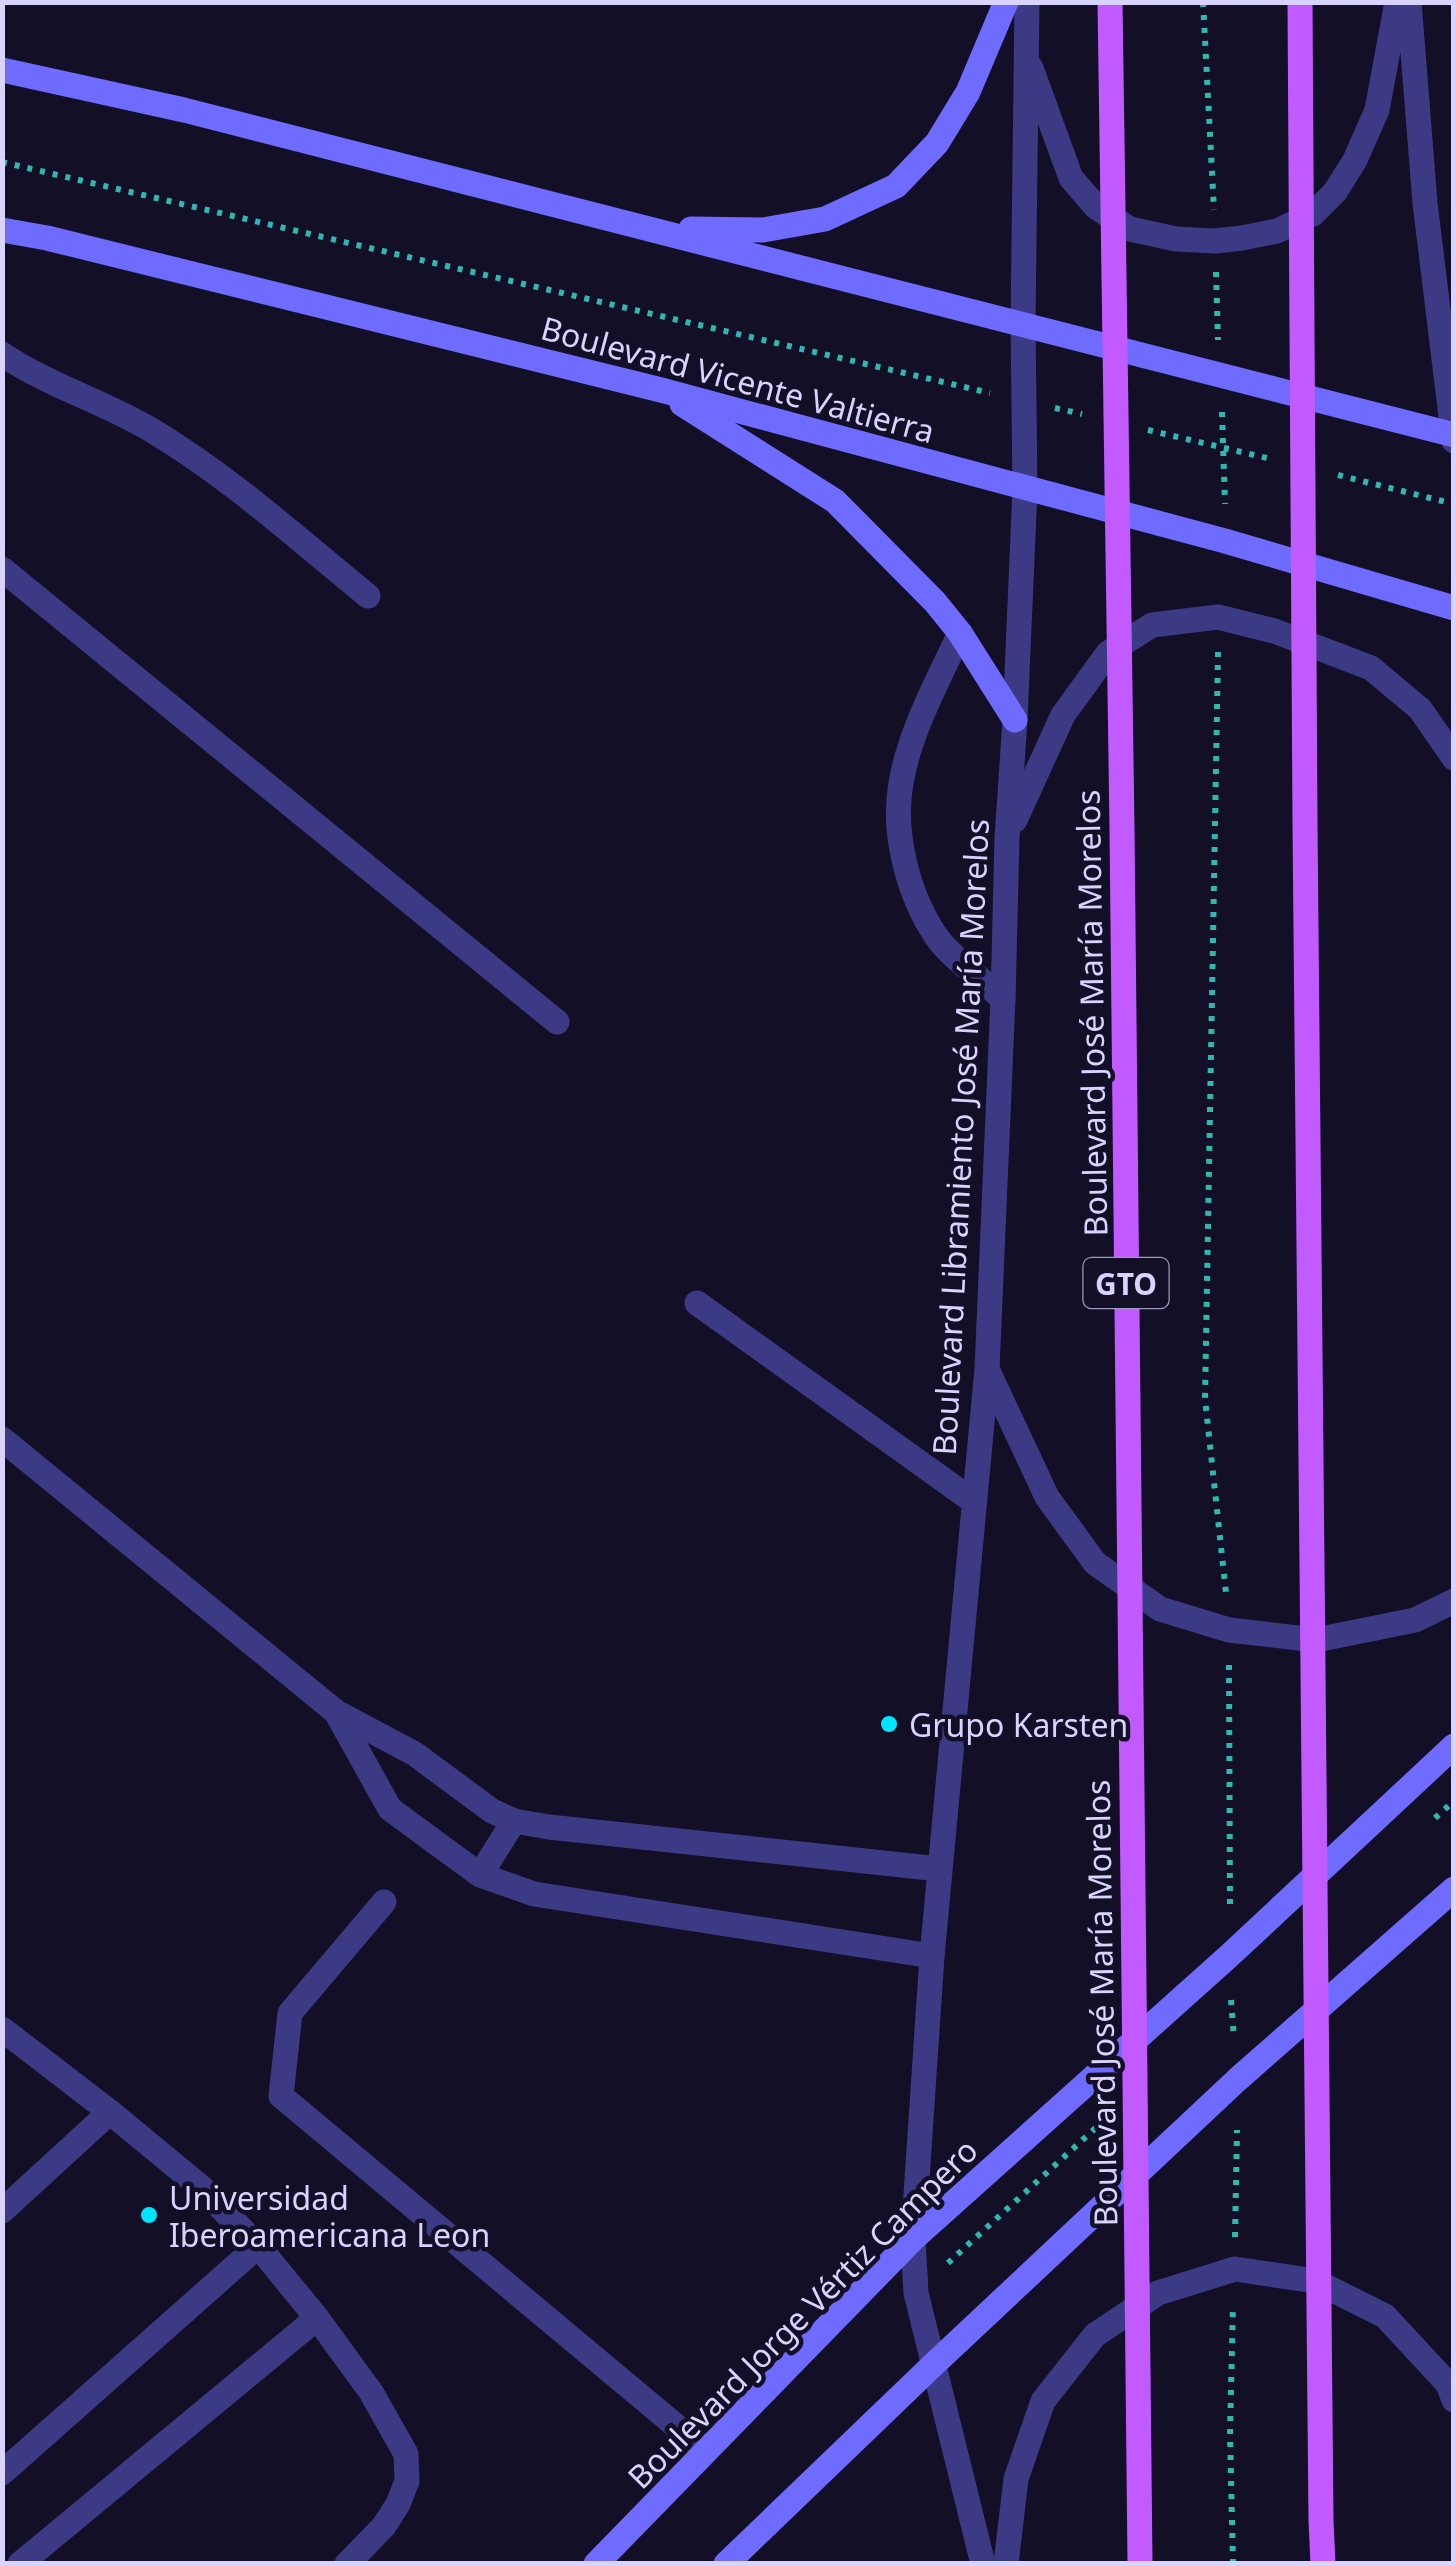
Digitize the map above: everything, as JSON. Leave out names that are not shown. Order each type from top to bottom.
[{"type":"main road","points":[[648,228],[763,230],[826,219],[896,186],[937,143],[968,92],[1006,2]]},
{"type":"main road","name":"Boulevard José María Morelos","points":[[1110,2],[1140,2564]]},
{"type":"main road","points":[[1300,2],[1323,2564]]},
{"type":"main road","points":[[2,70],[184,110],[1023,323],[1453,437]]},
{"type":"main road","name":"Boulevard Vicente Valtierra","points":[[2,227],[662,390],[1225,541],[1454,608]]},
{"type":"main road","points":[[662,390],[835,501],[935,602],[1015,720]]},
{"type":"main road","name":"Boulevard Jorge Vértiz Campero","points":[[605,2556],[913,2239],[1230,1955],[1454,1746]]},
{"type":"main road","points":[[726,2564],[1238,2079],[1454,1889]]},
{"type":"street","name":"Boulevard Libramiento José María Morelos","points":[[983,2564],[916,2294],[913,2239],[932,1956],[987,1369],[1025,488],[1027,2]]},
{"type":"street","points":[[1026,54],[1071,178],[1096,207],[1130,229],[1176,240],[1215,241],[1277,231],[1313,214],[1334,192],[1355,160],[1377,110],[1397,2]]},
{"type":"street","points":[[1410,2],[1426,204],[1453,437]]},
{"type":"street","points":[[2,354],[26,370],[149,428],[209,466],[368,596]]},
{"type":"street","points":[[2,569],[558,1022]]},
{"type":"street","points":[[1007,838],[1063,715],[1108,653],[1152,625],[1218,617],[1274,632],[1371,668],[1420,709],[1454,758]]},
{"type":"street","points":[[960,634],[913,738],[900,784],[900,845],[915,898],[937,939],[1003,998]]},
{"type":"street","points":[[697,1303],[973,1501]]},
{"type":"street","points":[[987,1369],[1047,1497],[1095,1563],[1160,1609],[1229,1630],[1316,1640],[1415,1620],[1454,1601]]},
{"type":"street","points":[[2,1440],[336,1712],[415,1754],[492,1811],[514,1821],[568,1829],[940,1869]]},
{"type":"street","points":[[336,1712],[390,1809],[480,1875],[534,1894],[932,1956]]},
{"type":"street","points":[[480,1875],[514,1821]]},
{"type":"street","points":[[384,1902],[290,2013],[280,2096],[706,2451]]},
{"type":"street","points":[[2,2029],[202,2188],[258,2246],[371,2392],[406,2454],[407,2481],[384,2526],[347,2564]]},
{"type":"street","points":[[2,2212],[110,2112]]},
{"type":"street","points":[[2,2473],[258,2246]]},
{"type":"street","points":[[1006,2564],[1016,2479],[1043,2401],[1094,2336],[1158,2293],[1234,2269],[1316,2280],[1385,2316],[1448,2384],[1454,2400]]},
{"type":"street","points":[[20,2564],[317,2318]]},
{"type":"street","points":[[578,2564],[605,2556]]},
{"type":"path","points":[[1203,2],[1225,541]]},
{"type":"path","name":"Boulevard Vicente Valtierra","points":[[2,162],[1096,418]]},
{"type":"path","points":[[1133,426],[1282,461]]},
{"type":"path","points":[[1320,471],[1454,504]]},
{"type":"path","points":[[1218,617],[1205,1399],[1229,1630],[1230,1955],[1238,2079],[1230,2434],[1233,2564]]},
{"type":"place","name":"Grupo Karsten","points":[[889,1724]]},
{"type":"place","name":"Universidad Iberoamericana Leon","points":[[149,2215]]}]
